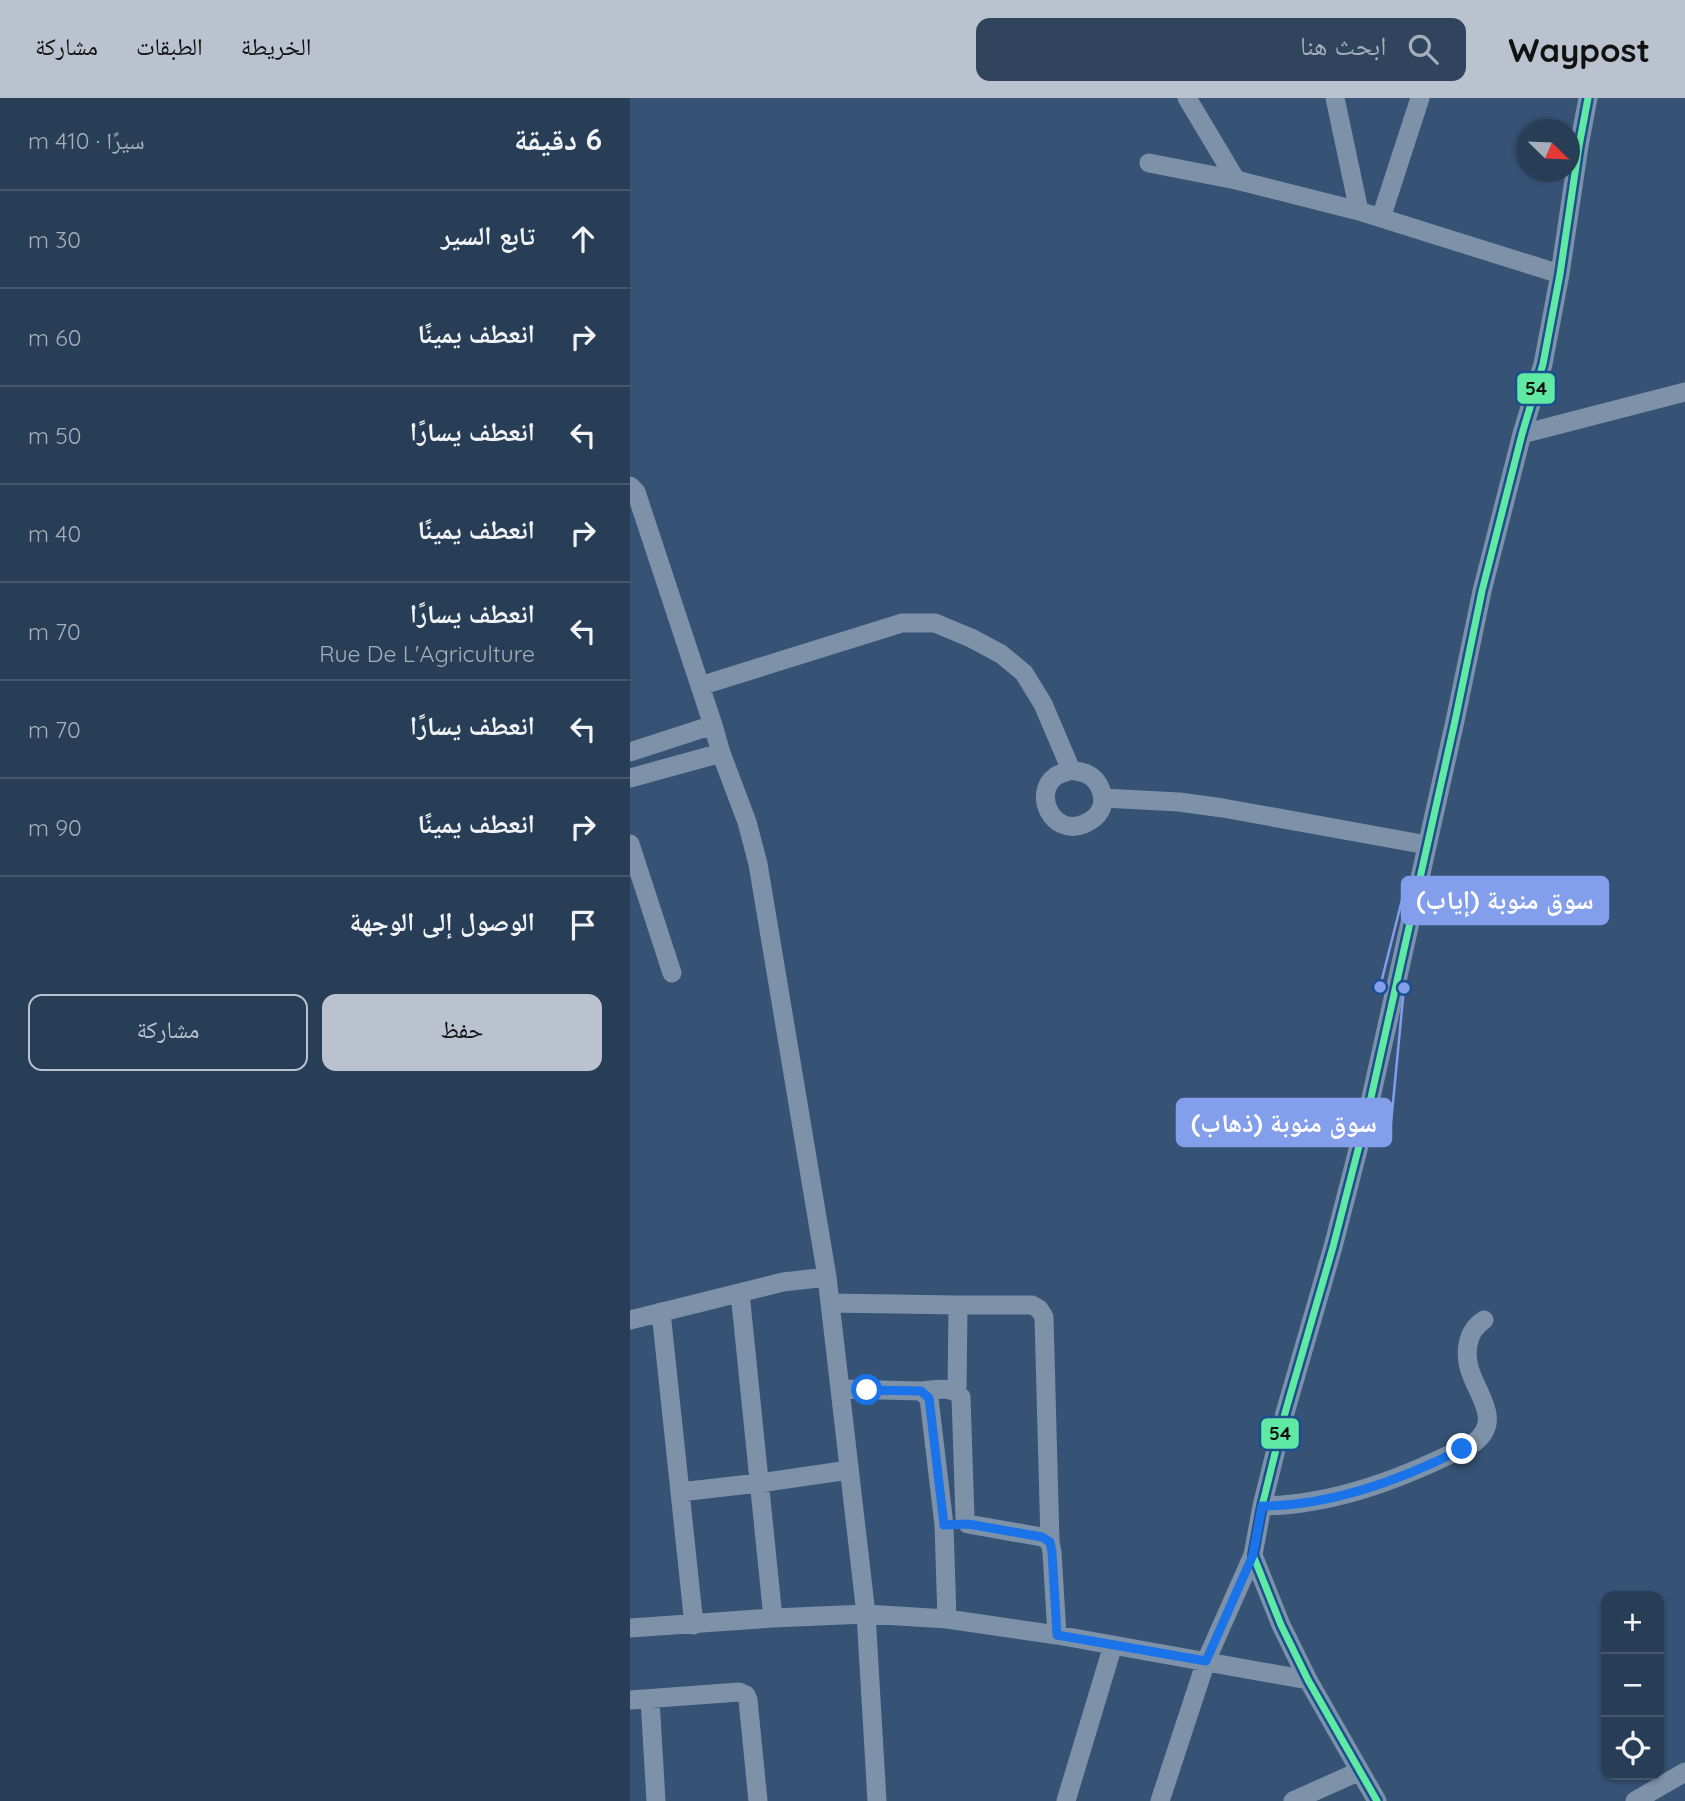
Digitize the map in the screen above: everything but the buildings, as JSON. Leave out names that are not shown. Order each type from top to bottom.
[{"type":"street","points":[[1187,98],[1236,180]]},
{"type":"street","points":[[1335,98],[1359,211]]},
{"type":"street","points":[[1381,218],[1420,98]]},
{"type":"street","points":[[1160,1801],[1206,1661],[1253,1555],[1285,1413],[1333,1247],[1368,1111],[1482,591],[1522,434],[1543,364],[1588,98]]},
{"type":"street","points":[[1149,163],[1236,180],[1359,211],[1560,274]]},
{"type":"street","points":[[1522,434],[1685,391]]},
{"type":"street","points":[[630,486],[636,492],[721,753],[747,822],[758,864],[827,1277],[866,1614],[877,1801]]},
{"type":"street","points":[[701,686],[902,623],[935,624],[1000,653],[1024,673],[1043,704],[1072,770]]},
{"type":"street","points":[[630,752],[713,725]]},
{"type":"street","points":[[630,778],[721,753]]},
{"type":"street","points":[[1072,770],[1089,774],[1100,788],[1103,798],[1101,810],[1092,821],[1076,827],[1058,823],[1047,810],[1045,792],[1055,777],[1072,770]]},
{"type":"street","points":[[1103,798],[1179,802],[1223,808],[1427,845]]},
{"type":"street","points":[[630,844],[672,973]]},
{"type":"street","points":[[630,1320],[783,1282],[827,1277]]},
{"type":"street","points":[[740,1293],[773,1618]]},
{"type":"street","points":[[830,1303],[1032,1305],[1039,1309],[1044,1317],[1050,1542],[1057,1635]]},
{"type":"street","points":[[957,1392],[958,1305]]},
{"type":"street","points":[[661,1312],[694,1625]]},
{"type":"street","points":[[1262,1506],[1308,1503],[1384,1482],[1417,1470],[1482,1437],[1486,1430],[1487,1413],[1471,1374],[1468,1348],[1472,1331],[1484,1320]]},
{"type":"street","points":[[840,1389],[957,1392],[961,1397],[965,1518],[968,1524]]},
{"type":"street","points":[[921,1391],[929,1398],[931,1406],[944,1525],[947,1619]]},
{"type":"street","points":[[680,1492],[849,1470]]},
{"type":"street","points":[[944,1525],[968,1524],[1042,1537],[1050,1542]]},
{"type":"street","points":[[1253,1555],[1281,1625],[1308,1680],[1377,1801]]},
{"type":"street","points":[[630,1628],[866,1614],[947,1619],[1057,1635],[1308,1680]]},
{"type":"street","points":[[1066,1801],[1113,1645]]},
{"type":"street","points":[[656,1801],[640,1699],[738,1692],[746,1695],[748,1700],[758,1801]]},
{"type":"street","points":[[1293,1801],[1360,1771]]},
{"type":"street","points":[[1635,1801],[1685,1772]]},
{"type":"transit line","name":"54","points":[[1377,1801],[1308,1680],[1281,1625],[1253,1555],[1285,1413],[1333,1247],[1368,1111],[1482,591],[1522,434],[1543,364],[1588,98]]},
{"type":"place","name":"سوق منوبة (إياب)","points":[[1380,987]]},
{"type":"place","name":"سوق منوبة (ذهاب)","points":[[1404,988]]},
{"type":"route","points":[[867,1390],[921,1391],[929,1398],[944,1525],[968,1524],[1042,1537],[1050,1542],[1057,1635],[1206,1661],[1253,1555],[1262,1506],[1290,1506],[1352,1492],[1417,1470],[1462,1449]]}]
